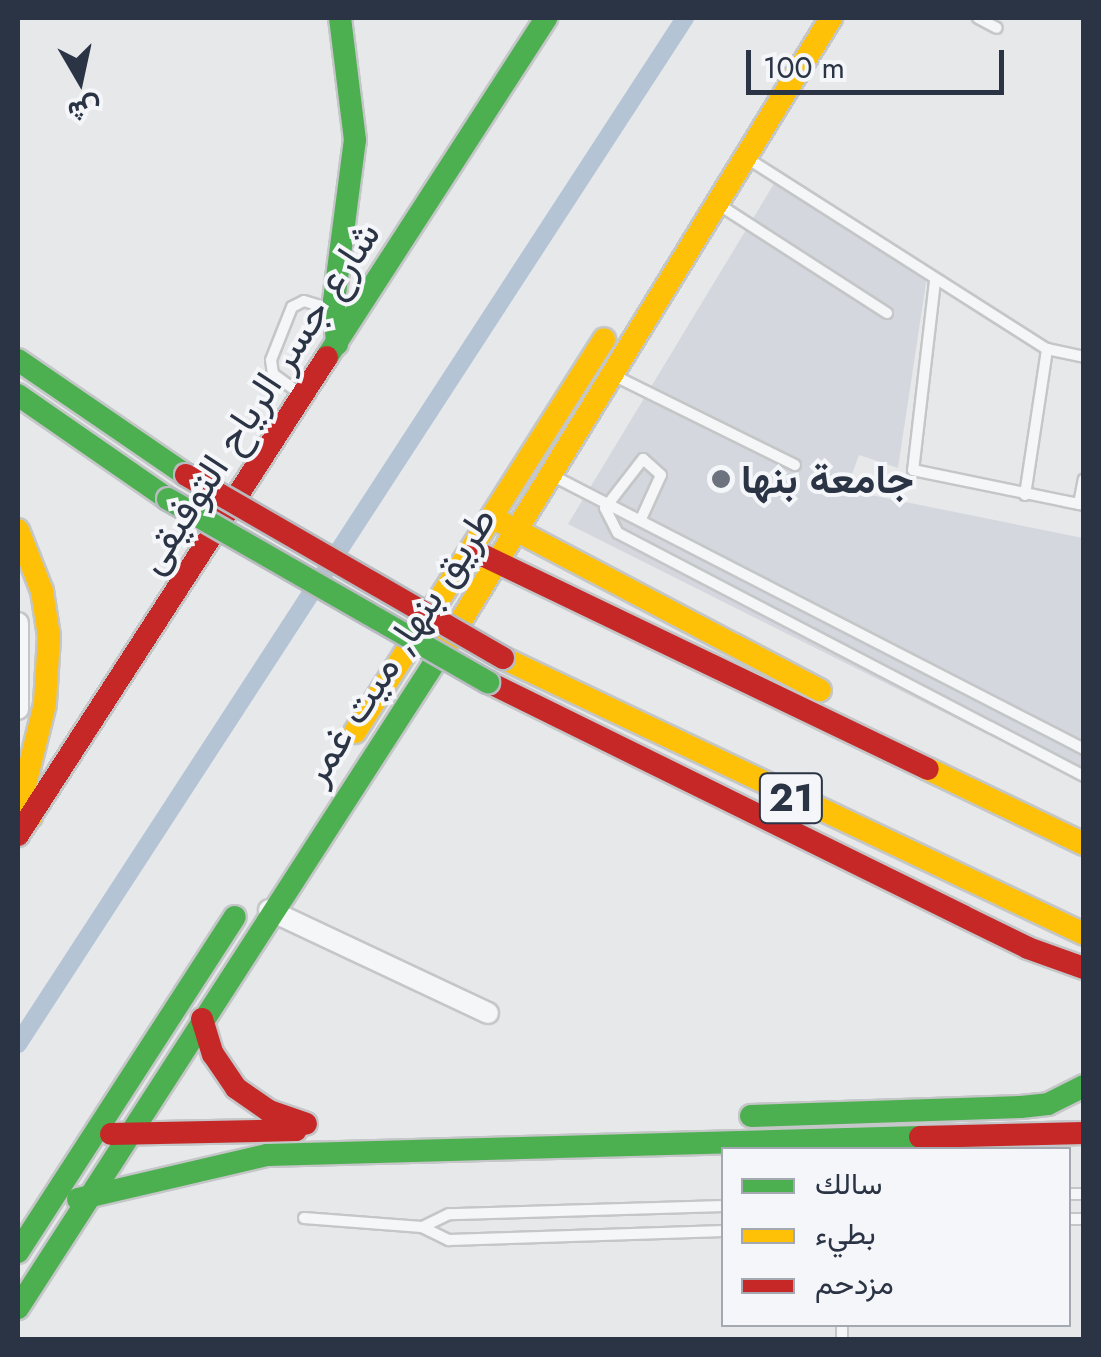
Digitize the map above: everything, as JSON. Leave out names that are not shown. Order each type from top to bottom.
[{"type":"main road","points":[[340,18],[355,140],[342,317]]},
{"type":"main road","name":"شارع جسر الرياح التوفيقى","points":[[24,826],[337,344],[342,317],[546,18]]},
{"type":"main road","name":"طريق بنها, ميت غمر","points":[[343,751],[494,518],[802,18]]},
{"type":"main road","name":"طريق بنها, ميت غمر","points":[[18,1308],[269,910],[519,532],[831,18]]},
{"type":"main road","name":"21","points":[[18,360],[186,475],[503,658],[1082,934]]},
{"type":"main road","name":"21","points":[[18,395],[168,499],[488,682],[1028,948],[1084,968]]},
{"type":"main road","points":[[494,518],[1084,828]]},
{"type":"main road","points":[[18,530],[42,592],[49,636],[45,704],[26,785],[24,826]]},
{"type":"main road","points":[[473,551],[1084,844]]},
{"type":"main road","points":[[466,612],[516,588],[554,588]]},
{"type":"main road","points":[[18,1252],[256,884]]},
{"type":"main road","points":[[1028,948],[1084,997]]},
{"type":"main road","points":[[202,1018],[213,1054],[236,1088],[270,1111],[323,1130]]},
{"type":"main road","points":[[94,1134],[1021,1108],[1048,1104],[1084,1086]]},
{"type":"main road","points":[[58,1189],[84,1202],[201,1166],[267,1155],[1084,1133]]},
{"type":"street","points":[[18,624],[18,710]]},
{"type":"street","points":[[269,910],[488,1012]]},
{"type":"lane","points":[[978,18],[997,28]]},
{"type":"lane","points":[[745,157],[1047,349],[1084,357]]},
{"type":"lane","points":[[716,203],[887,313]]},
{"type":"lane","points":[[936,280],[910,462],[919,475],[1081,504],[1084,479]]},
{"type":"lane","points":[[304,396],[273,374],[271,360],[296,304],[309,301],[342,317]]},
{"type":"lane","points":[[1025,495],[1047,349]]},
{"type":"lane","points":[[612,375],[795,465]]},
{"type":"lane","points":[[530,460],[605,508],[641,519],[1084,749]]},
{"type":"lane","points":[[605,508],[634,462],[652,461],[660,483],[641,519]]},
{"type":"lane","points":[[605,508],[618,533],[1084,776]]},
{"type":"lane","points":[[422,1227],[449,1214],[721,1206]]},
{"type":"lane","points":[[304,1218],[422,1227],[449,1240],[721,1231]]},
{"type":"shaded area","name":"جامعة بنها","points":[[778,177],[922,272],[926,283],[898,468],[859,455],[846,490],[1083,538],[1083,782],[568,524]]},
{"type":"waterway","points":[[18,1044],[685,18]]},
{"type":"traffic: fast","points":[[337,344],[334,301],[355,140],[340,18]]},
{"type":"traffic: fast","points":[[327,357],[546,18]]},
{"type":"traffic: fast","points":[[18,360],[186,475]]},
{"type":"traffic: fast","points":[[18,395],[168,499]]},
{"type":"traffic: fast","points":[[168,499],[488,682]]},
{"type":"traffic: fast","points":[[18,1308],[446,645]]},
{"type":"traffic: fast","points":[[18,1252],[235,917]]},
{"type":"traffic: fast","points":[[751,1116],[1021,1107],[1048,1104],[1084,1086]]},
{"type":"traffic: fast","points":[[78,1199],[267,1155],[920,1137]]},
{"type":"traffic: slow","points":[[446,645],[831,18]]},
{"type":"traffic: slow","points":[[355,732],[604,339]]},
{"type":"traffic: slow","points":[[497,520],[820,690]]},
{"type":"traffic: slow","points":[[18,530],[42,591],[49,636],[45,704],[25,785],[31,816]]},
{"type":"traffic: slow","points":[[503,658],[1084,934]]},
{"type":"traffic: slow","points":[[928,769],[1084,844]]},
{"type":"traffic: jam","points":[[18,835],[327,357]]},
{"type":"traffic: jam","points":[[186,475],[503,658]]},
{"type":"traffic: jam","points":[[476,552],[928,769]]},
{"type":"traffic: jam","points":[[488,682],[1028,948],[1084,968]]},
{"type":"traffic: jam","points":[[202,1019],[213,1054],[236,1088],[269,1111],[306,1124]]},
{"type":"traffic: jam","points":[[111,1134],[296,1130]]},
{"type":"traffic: jam","points":[[920,1137],[1084,1133]]},
{"type":"place","name":"جامعة بنها","points":[[721,479]]}]
